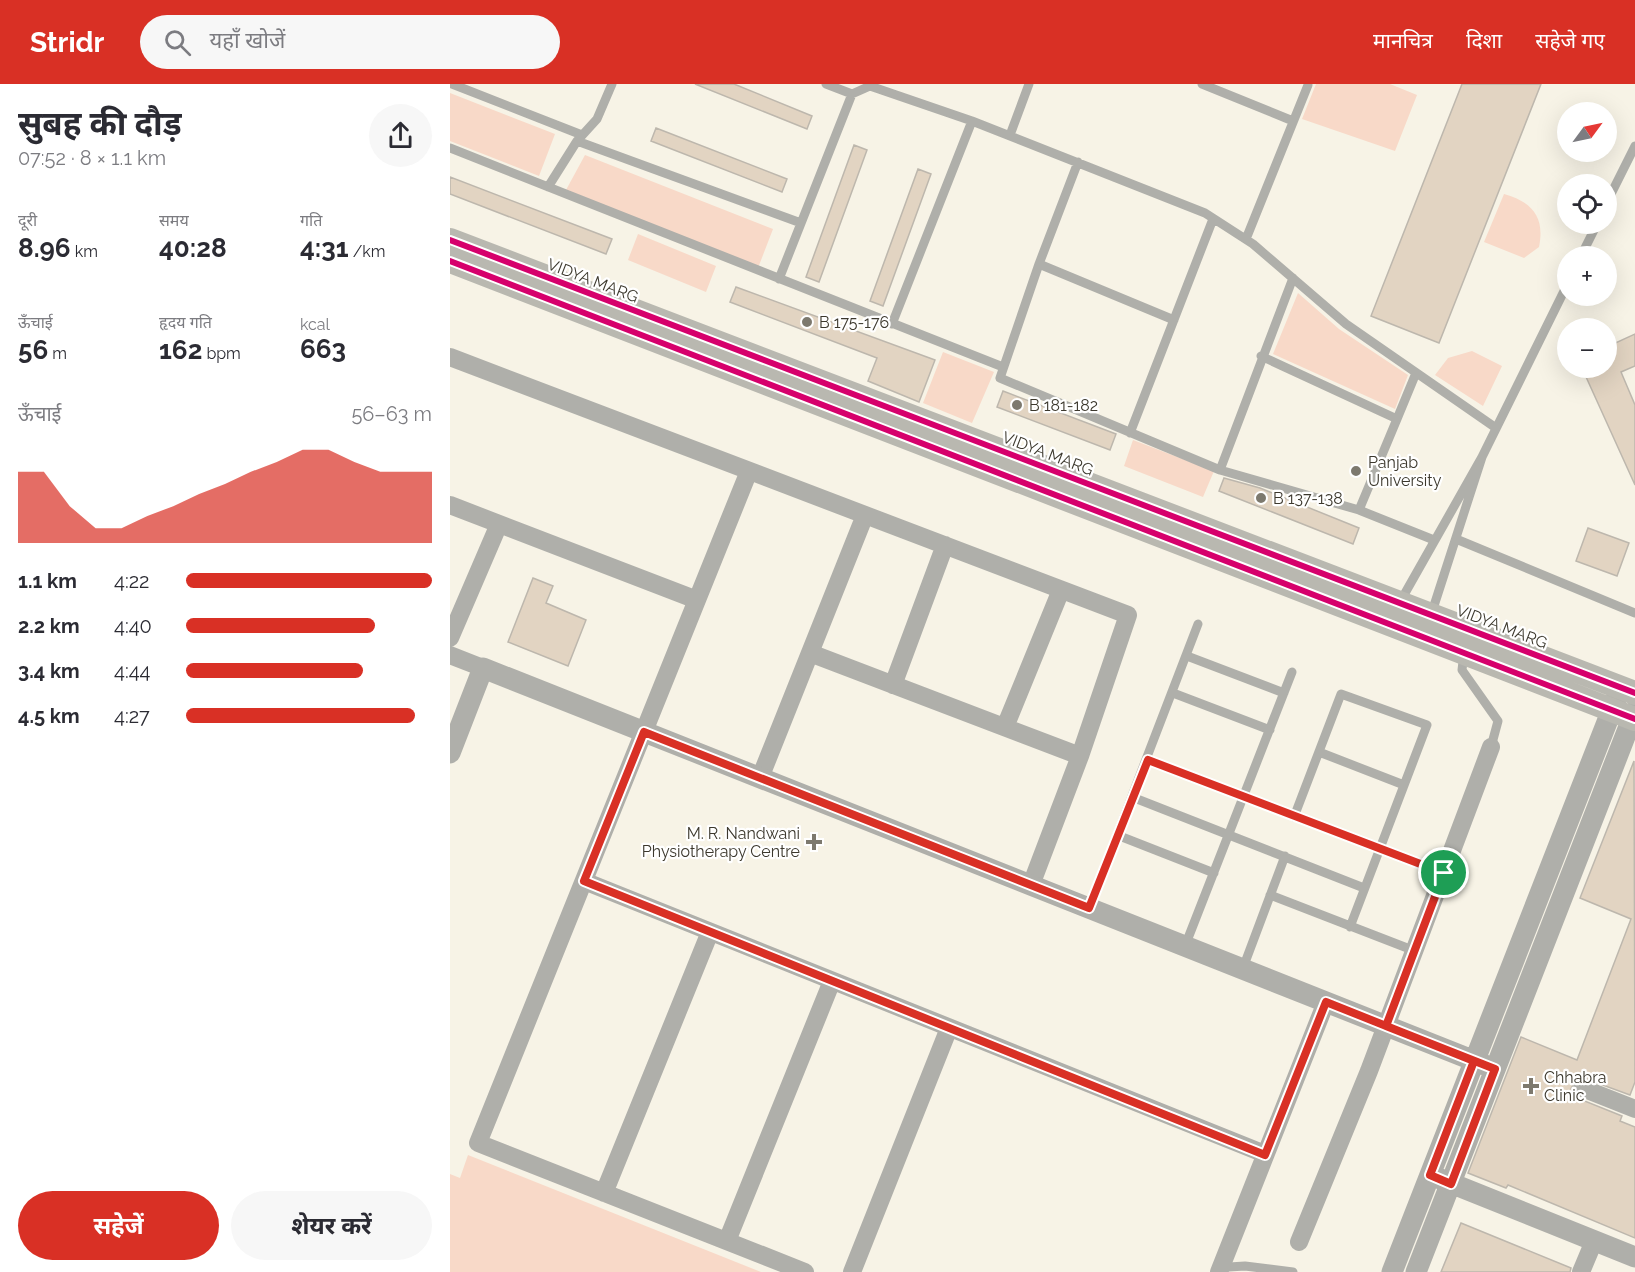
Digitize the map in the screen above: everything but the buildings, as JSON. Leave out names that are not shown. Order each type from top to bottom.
[{"type":"main road","name":"VIDYA MARG","points":[[450,240],[1400,601],[1420,622],[1464,653],[1629,714]]},
{"type":"main road","name":"VIDYA MARG","points":[[450,261],[1420,622],[1628,690]]},
{"type":"street","points":[[450,357],[1128,615],[1080,756],[1031,885]]},
{"type":"street","points":[[749,471],[478,1143],[804,1272]]},
{"type":"street","points":[[450,505],[697,600]]},
{"type":"street","points":[[760,778],[865,515]]},
{"type":"street","points":[[450,638],[499,524]]},
{"type":"street","points":[[893,685],[945,545]]},
{"type":"street","points":[[1005,727],[1061,590]]},
{"type":"street","points":[[810,653],[1080,756]]},
{"type":"street","points":[[450,655],[1495,1069]]},
{"type":"street","points":[[450,753],[483,668]]},
{"type":"street","points":[[1416,1272],[1629,714],[1628,690]]},
{"type":"street","points":[[1392,1272],[1474,1061],[1629,714]]},
{"type":"street","points":[[1299,1242],[1386,1026],[1491,747]]},
{"type":"street","points":[[584,881],[1265,1155]]},
{"type":"street","points":[[604,1193],[710,932]]},
{"type":"street","points":[[727,1241],[832,981]]},
{"type":"street","points":[[1224,1269],[1265,1155],[1326,1002]]},
{"type":"street","points":[[852,1272],[949,1028]]},
{"type":"street","points":[[1582,1088],[1635,1109]]},
{"type":"street","points":[[1430,1175],[1635,1257]]},
{"type":"street","points":[[1581,1272],[1594,1241]]},
{"type":"lane","points":[[452,84],[580,138],[801,223]]},
{"type":"lane","points":[[548,187],[580,138],[597,119],[612,84]]},
{"type":"lane","points":[[826,84],[852,94]]},
{"type":"lane","points":[[1010,135],[1029,84]]},
{"type":"lane","points":[[1202,84],[1293,121]]},
{"type":"lane","points":[[779,279],[852,94],[870,85],[1010,135],[1161,195],[1214,219],[1246,239],[1346,324],[1496,428]]},
{"type":"lane","points":[[1246,239],[1308,85]]},
{"type":"lane","points":[[892,324],[972,121]]},
{"type":"lane","points":[[1617,182],[1635,146]]},
{"type":"lane","points":[[450,148],[1003,367]]},
{"type":"lane","points":[[1078,162],[1039,264],[1000,378],[1220,470],[1359,510],[1434,540]]},
{"type":"lane","points":[[1130,433],[1214,219]]},
{"type":"lane","points":[[1039,264],[1174,320]]},
{"type":"lane","points":[[1220,470],[1261,356],[1293,278]]},
{"type":"lane","points":[[1400,601],[1482,457],[1557,305]]},
{"type":"lane","points":[[1261,356],[1397,419]]},
{"type":"lane","points":[[1359,510],[1416,373]]},
{"type":"lane","points":[[1420,622],[1456,538],[1482,457]]},
{"type":"lane","points":[[1456,538],[1635,613]]},
{"type":"lane","points":[[1089,908],[1148,760],[1198,624]]},
{"type":"lane","points":[[1464,653],[1462,669],[1498,721],[1491,747]]},
{"type":"lane","points":[[1187,656],[1284,693]]},
{"type":"lane","points":[[1185,946],[1292,672]]},
{"type":"lane","points":[[1173,693],[1270,730]]},
{"type":"lane","points":[[1294,817],[1341,694],[1427,725],[1350,927]]},
{"type":"lane","points":[[1319,752],[1404,785]]},
{"type":"lane","points":[[1148,760],[1444,873]]},
{"type":"lane","points":[[1132,797],[1364,888]]},
{"type":"lane","points":[[1117,835],[1214,873]]},
{"type":"lane","points":[[1242,969],[1285,856]]},
{"type":"lane","points":[[1270,895],[1414,951]]},
{"type":"lane","points":[[1224,1269],[1245,1266],[1290,1271]]},
{"type":"shaded area","points":[[1316,84],[1390,84],[1417,95],[1395,151],[1302,119]]},
{"type":"shaded area","points":[[450,93],[555,134],[539,176],[450,141]]},
{"type":"shaded area","points":[[585,155],[773,229],[758,268],[566,190]]},
{"type":"shaded area","points":[[1504,194],[1523,202],[1535,213],[1538,220],[1539,247],[1524,258],[1484,242]]},
{"type":"shaded area","points":[[638,234],[716,266],[706,292],[628,260]]},
{"type":"shaded area","points":[[1298,293],[1339,329],[1408,375],[1395,409],[1273,354]]},
{"type":"shaded area","points":[[1472,351],[1502,366],[1483,406],[1435,375],[1448,358]]},
{"type":"shaded area","points":[[943,352],[994,372],[972,423],[923,403]]},
{"type":"shaded area","points":[[1133,440],[1214,471],[1203,497],[1124,466]]},
{"type":"shaded area","points":[[468,1155],[761,1272],[450,1272],[450,1174],[460,1178]]},
{"type":"cycle path","points":[[450,240],[1635,693]]},
{"type":"cycle path","points":[[450,261],[1635,719]]},
{"type":"place","name":"B 175-176","points":[[807,322]]},
{"type":"place","name":"B 181-182","points":[[1017,405]]},
{"type":"place","name":"Panjab University","points":[[1356,471]]},
{"type":"place","name":"B 137-138","points":[[1261,498]]},
{"type":"place","name":"M. R. Nandwani Physiotherapy Centre","points":[[814,842]]},
{"type":"place","name":"Chhabra Clinic","points":[[1531,1086]]},
{"type":"route","points":[[1444,873],[1148,760],[1089,908],[644,732],[584,881],[1265,1155],[1326,1002],[1474,1061],[1430,1175],[1451,1184],[1495,1069],[1386,1026],[1444,873]]}]
